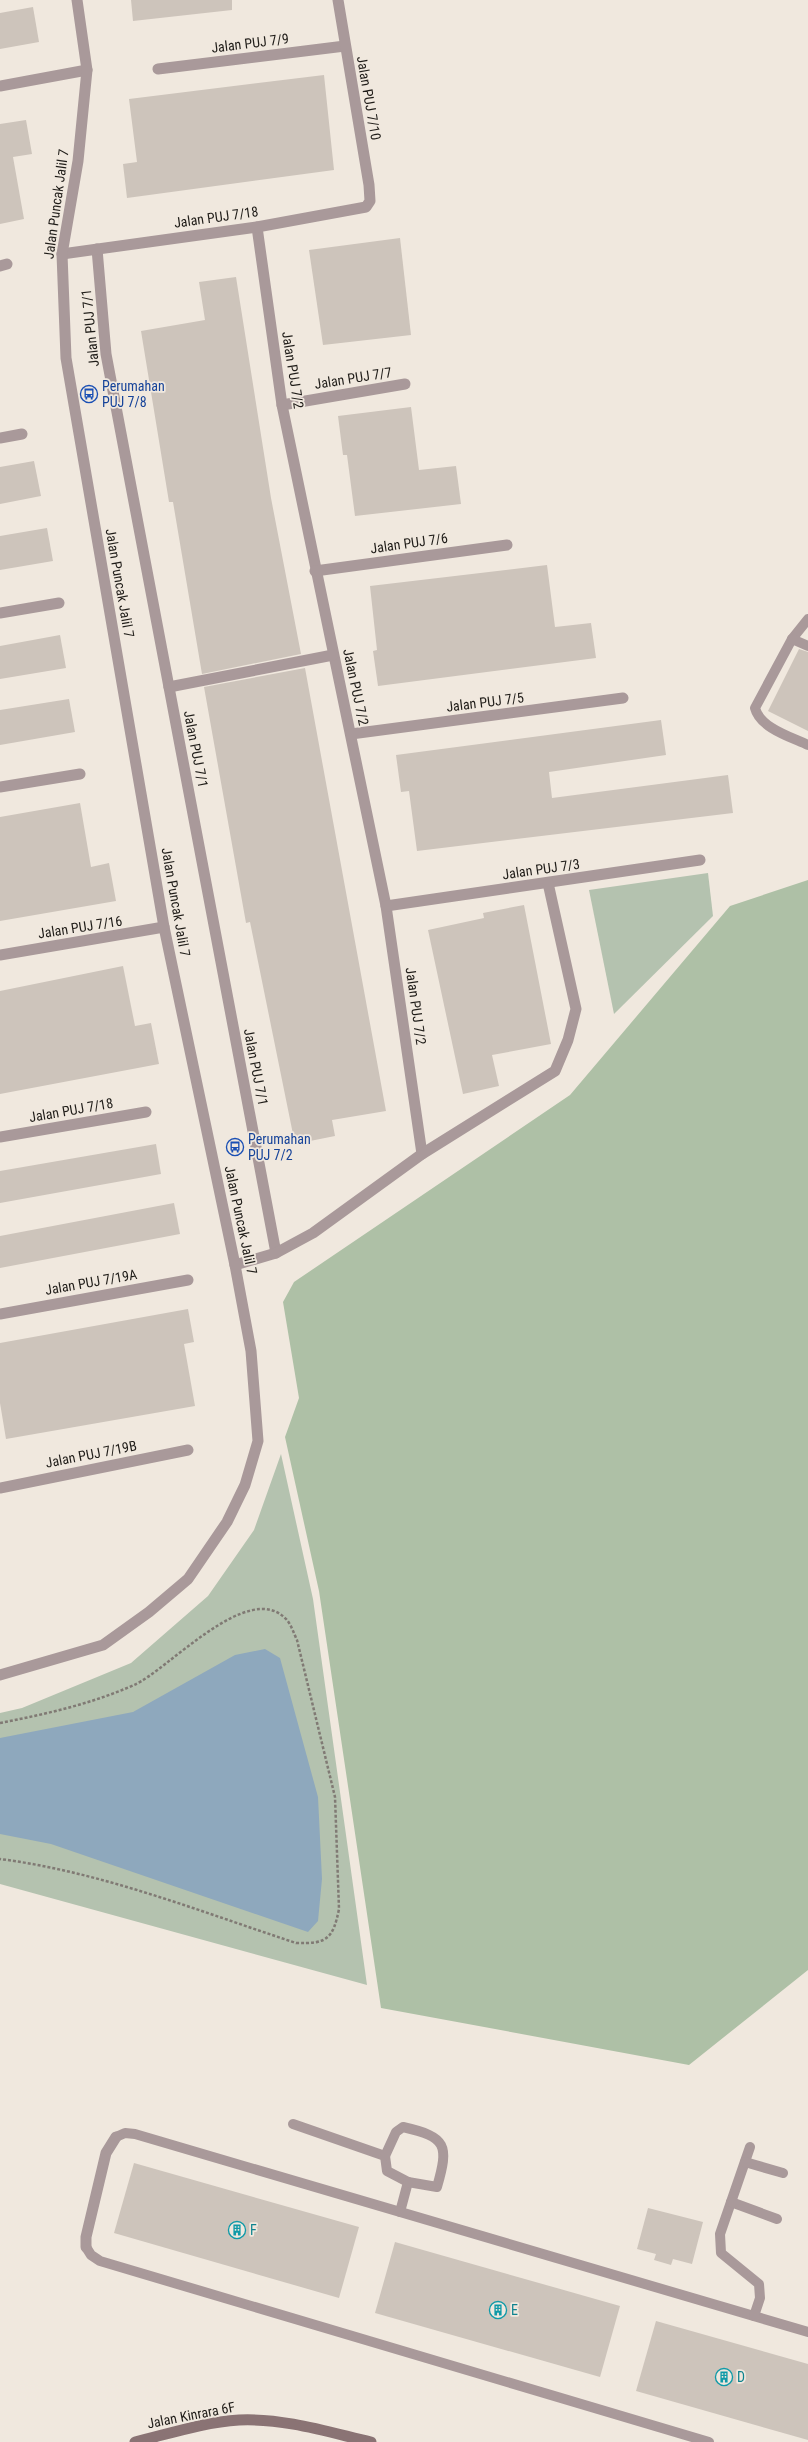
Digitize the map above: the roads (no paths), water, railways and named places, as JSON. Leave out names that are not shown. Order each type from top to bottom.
[{"type":"main road","name":"Jalan Kinrara 6F","points":[[135,2442],[189,2429],[239,2420],[289,2423],[371,2442]]},
{"type":"street","name":"Jalan Puncak Jalil 7","points":[[0,1675],[103,1645],[149,1612],[188,1579],[227,1522],[245,1485],[258,1441],[251,1351],[235,1265],[164,927],[66,358],[62,254],[78,161],[87,70],[77,0]]},
{"type":"street","name":"Jalan PUJ 7/10","points":[[338,0],[370,201]]},
{"type":"street","name":"Jalan PUJ 7/9","points":[[158,69],[345,46]]},
{"type":"street","points":[[0,86],[87,70]]},
{"type":"street","name":"Jalan PUJ 7/18","points":[[62,254],[257,227],[366,207],[370,201]]},
{"type":"street","name":"Jalan PUJ 7/2","points":[[257,227],[282,405],[315,570],[386,906],[422,1154]]},
{"type":"street","name":"Jalan PUJ 7/1","points":[[97,249],[106,354],[276,1253]]},
{"type":"street","name":"Jalan PUJ 7/7","points":[[282,405],[405,384]]},
{"type":"street","points":[[0,438],[22,434]]},
{"type":"street","name":"Jalan PUJ 7/6","points":[[315,570],[507,544]]},
{"type":"street","points":[[0,613],[59,603]]},
{"type":"street","points":[[169,687],[333,655]]},
{"type":"street","name":"Jalan PUJ 7/5","points":[[350,734],[623,698]]},
{"type":"street","points":[[0,787],[80,774]]},
{"type":"street","name":"Jalan PUJ 7/3","points":[[386,906],[700,860]]},
{"type":"street","points":[[235,1265],[276,1253],[313,1233],[422,1154],[555,1071],[568,1040],[576,1009],[548,883]]},
{"type":"street","name":"Jalan PUJ 7/16","points":[[0,955],[164,927]]},
{"type":"street","name":"Jalan PUJ 7/18","points":[[0,1137],[146,1112]]},
{"type":"street","name":"Jalan PUJ 7/19A","points":[[0,1314],[188,1280]]},
{"type":"street","name":"Jalan PUJ 7/19B","points":[[0,1488],[188,1450]]},
{"type":"street","points":[[86,2247],[86,2237],[106,2153],[116,2136]]},
{"type":"lane","points":[[808,619],[792,639],[754,708],[757,716],[764,723],[808,745]]},
{"type":"lane","points":[[792,639],[808,646]]},
{"type":"lane","points":[[293,2124],[385,2156]]},
{"type":"lane","points":[[403,2127],[428,2133],[439,2141],[444,2154],[437,2187],[408,2182],[387,2171],[385,2156],[396,2132],[403,2127]]},
{"type":"lane","points":[[116,2136],[126,2133],[135,2134],[808,2332]]},
{"type":"lane","points":[[750,2147],[720,2234],[721,2253],[759,2284],[760,2298],[754,2316]]},
{"type":"lane","points":[[745,2162],[783,2173]]},
{"type":"lane","points":[[400,2212],[408,2182]]},
{"type":"lane","points":[[731,2202],[777,2219]]},
{"type":"lane","points":[[86,2247],[92,2255],[100,2261],[709,2442]]},
{"type":"water","points":[[265,1649],[280,1658],[318,1797],[322,1879],[318,1921],[308,1932],[51,1844],[0,1834],[0,1738],[133,1712],[235,1655]]},
{"type":"place","name":"Perumahan PUJ 7/8","points":[[89,394]]},
{"type":"place","name":"Perumahan PUJ 7/2","points":[[235,1147]]},
{"type":"place","name":"F","points":[[237,2230]]},
{"type":"place","name":"E","points":[[498,2310]]},
{"type":"place","name":"D","points":[[724,2377]]}]
